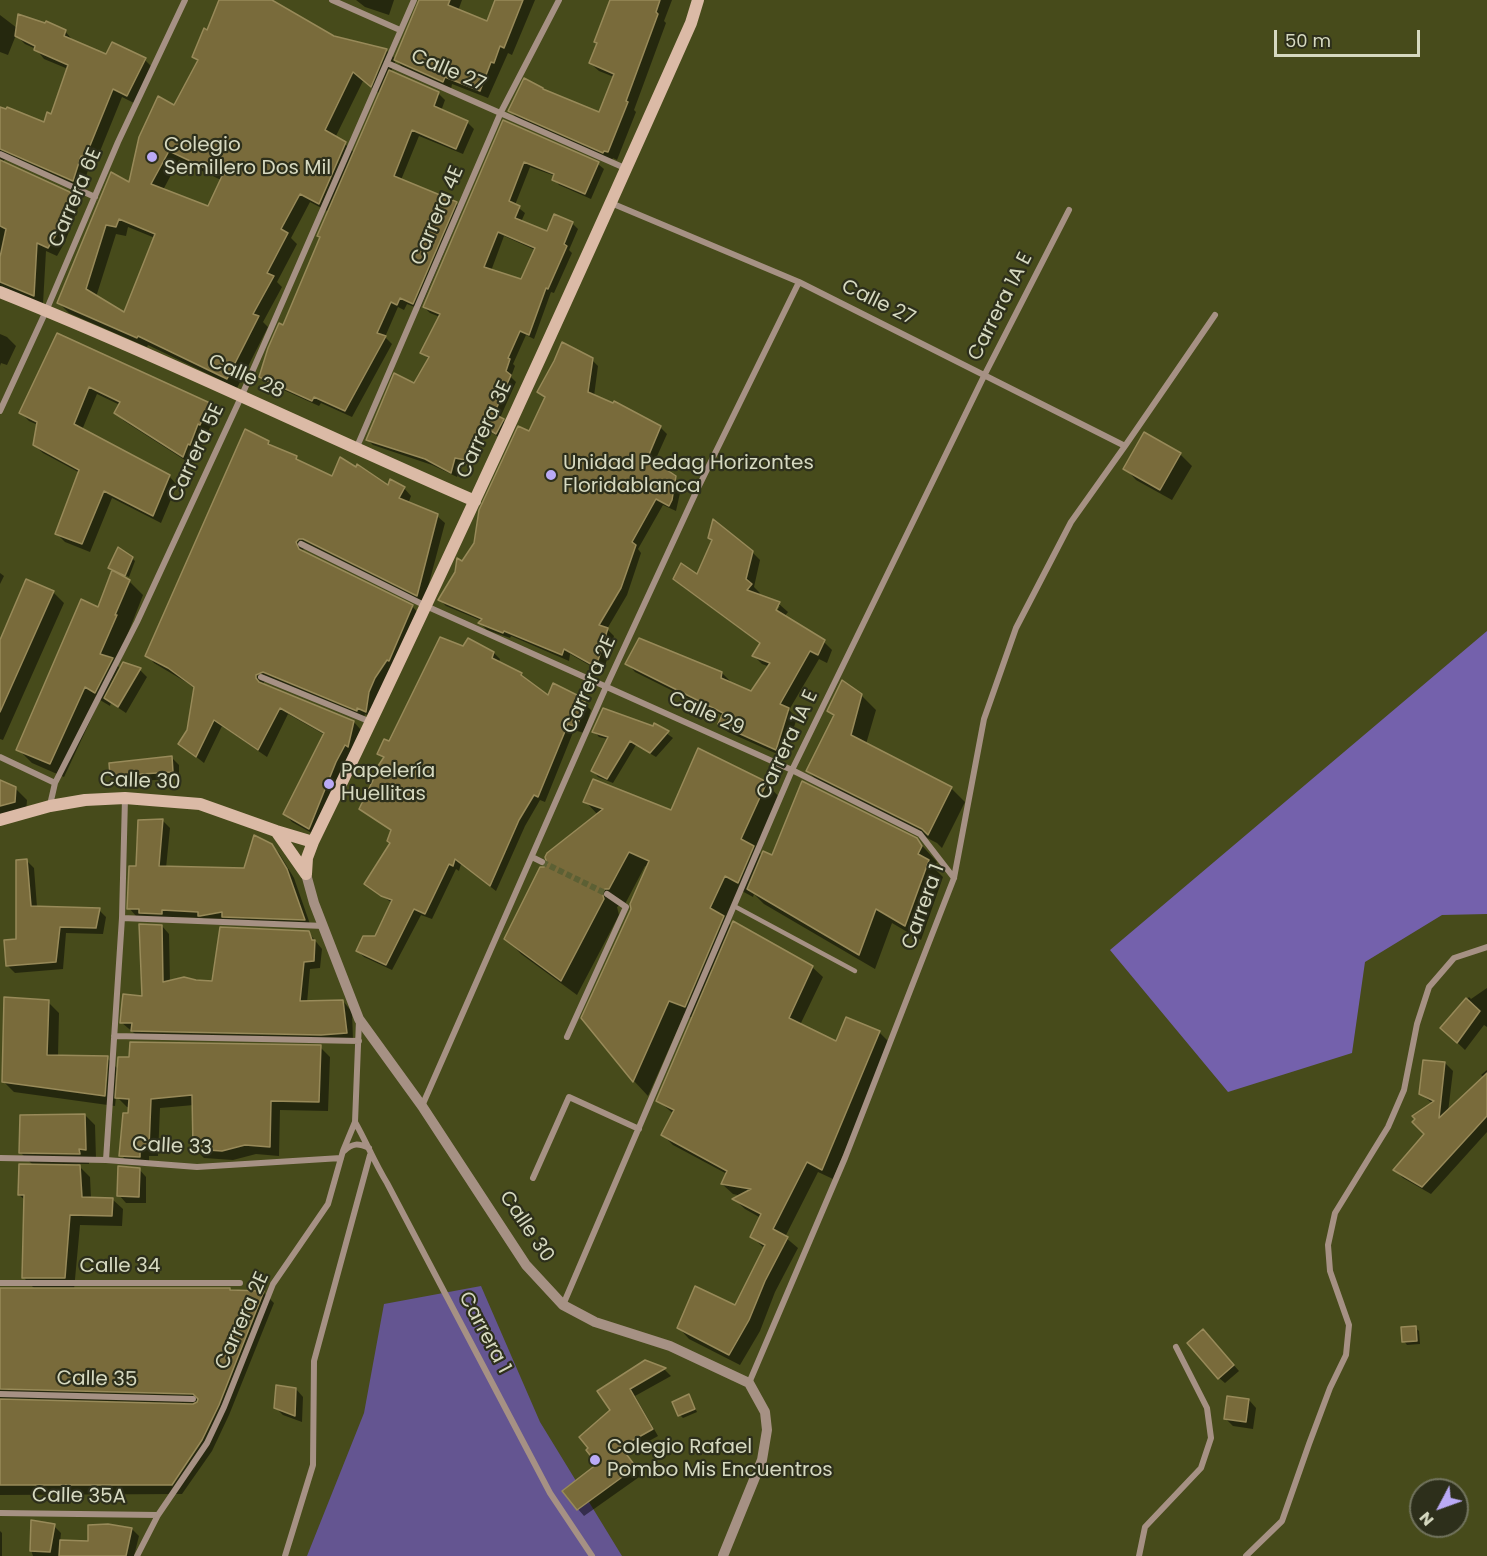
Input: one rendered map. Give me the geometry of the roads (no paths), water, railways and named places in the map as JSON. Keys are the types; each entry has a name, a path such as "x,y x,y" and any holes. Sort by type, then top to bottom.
{"main road":[{"name":"Carrera 3E","path":"306,874 307,858 313,842 475,501 627,168 691,23 698,0"},
{"name":"Calle 28","path":"0,292 242,396 475,501"},
{"name":"Calle 30","path":"0,820 50,806 85,800 125,798 200,804 313,842"},
{"name":"Calle 30","path":"276,831 306,874"}],"street":[{"name":"Carrera 6E","path":"0,411 123,132 185,0"},
{"name":"Calle 27","path":"332,0 400,30"},
{"name":"Carrera 5E","path":"50,806 55,783 137,622 242,396 414,0"},
{"name":"Carrera 4E","path":"356,449 501,112 559,0"},
{"name":"Calle 27","path":"387,63 627,168"},
{"path":"0,154 95,197"},
{"name":"Calle 27","path":"610,203 799,282 1125,446"},
{"name":"Carrera 1A E","path":"563,1305 792,770 985,374 1069,210"},
{"name":"Carrera 2E","path":"422,1106 606,687 697,490 799,282"},
{"name":"Carrera 1","path":"748,1383 845,1158 954,878 984,718 1016,628 1071,522 1215,315"},
{"name":"Calle 29","path":"301,544 426,606 792,770 920,834 954,878"},
{"path":"261,677 371,722"},
{"path":"0,757 55,783"},
{"path":"106,1160 122,918 125,798"},
{"path":"532,857 542,862"},
{"name":"Calle 30","path":"306,874 314,903 359,1019 422,1106 526,1265 563,1305 595,1322 670,1346 748,1383"},
{"path":"567,1036 626,907 607,894"},
{"path":"122,918 324,927"},
{"path":"1246,1556 1282,1521 1317,1421 1346,1355 1349,1325 1329,1271 1328,1245 1335,1213 1388,1127 1404,1090 1418,1024 1430,987 1454,958 1487,947"},
{"name":"Carrera 2E","path":"137,1556 158,1515 207,1443 224,1407 273,1284 328,1204 354,1122 359,1019"},
{"path":"114,1036 359,1041"},
{"path":"533,1178 569,1097 639,1129"},
{"name":"Carrera 1","path":"354,1122 550,1493 592,1556"},
{"name":"Calle 33","path":"0,1158 106,1160 197,1167 342,1154 352,1144 360,1144 370,1151"},
{"path":"285,1556 313,1465 314,1361 370,1151"},
{"name":"Calle 34","path":"0,1283 240,1283"},
{"path":"1139,1556 1145,1527 1201,1468 1211,1438 1207,1408 1176,1347"},
{"path":"723,1556 762,1460 767,1430 765,1412 748,1383"},
{"name":"Calle 35","path":"0,1394 193,1399"},
{"name":"Calle 35A","path":"0,1513 158,1515"}],"lane":[{"path":"734,906 855,971"}],"tunnel":[{"path":"542,862 607,894"}],"place":[{"name":"Colegio Semillero Dos Mil","path":"152,157"},
{"name":"Unidad Pedag Horizontes Floridablanca","path":"551,475"},
{"name":"Papelería Huellitas","path":"329,784"},
{"name":"Colegio Rafael Pombo Mis Encuentros","path":"595,1460"}]}
